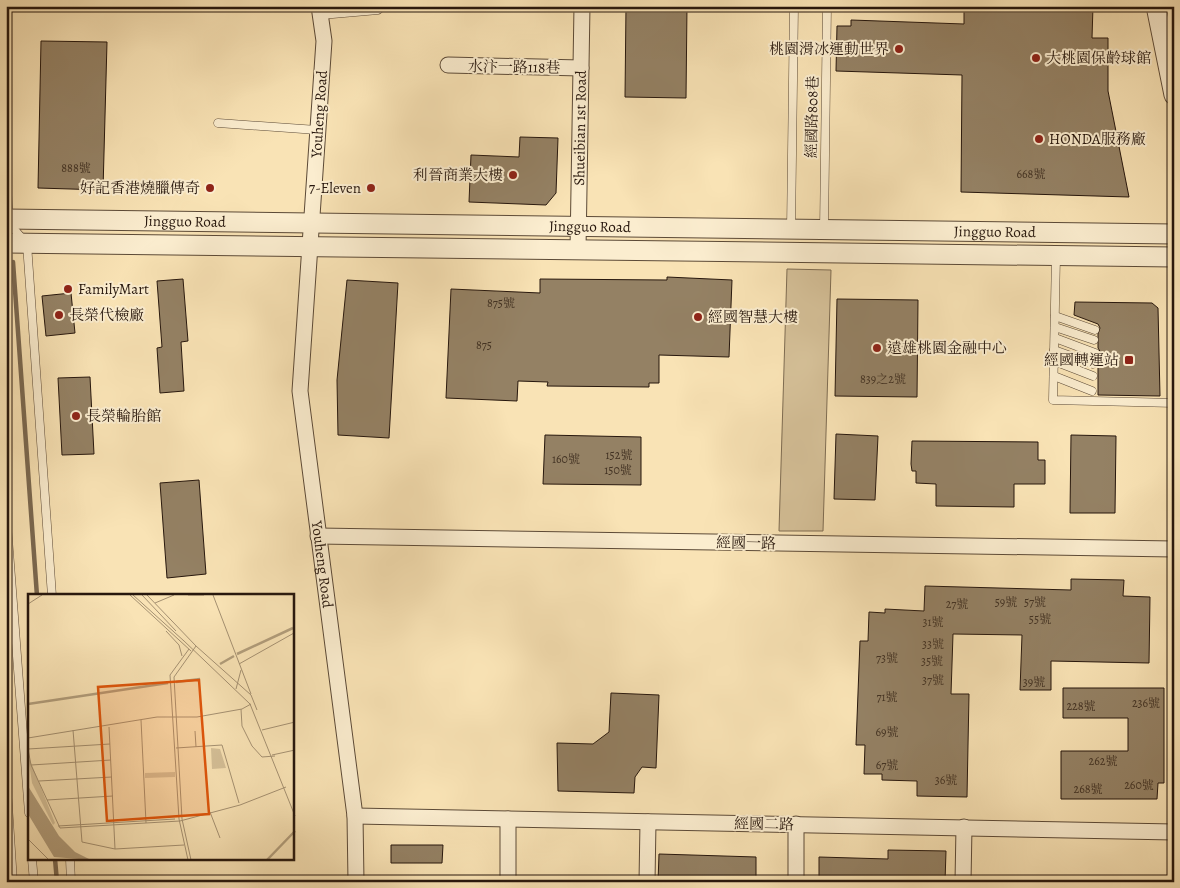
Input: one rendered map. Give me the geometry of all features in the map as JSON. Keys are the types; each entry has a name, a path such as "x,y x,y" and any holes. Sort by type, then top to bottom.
{"street":[{"name":"Shueibian 1st Road","path":"578,249 582,6"},
{"path":"1156,6 1174,95"},
{"name":"Youheng Road","path":"320,11 324,41 300,391 354,816 356,882"},
{"name":"水汴一路118巷","path":"448,66 581,68"},
{"name":"Jingguo Road","path":"6,220 578,225 1174,234"},
{"name":"Jingguo Road","path":"6,243 1174,257"},
{"name":"經國一路","path":"318,536 1174,549"},
{"name":"經國二路","path":"354,816 1174,832"},
{"path":"508,819 508,882"},
{"path":"647,882 648,822"},
{"path":"796,824 796,882"},
{"path":"963,882 964,827"}],"lane":[{"path":"320,11 378,10 383,6"},
{"name":"經國路808巷","path":"791,229 794,6"},
{"name":"經國路808巷","path":"824,229 827,6"},
{"path":"218,123 318,130"},
{"path":"6,220 27,244 52,594"},
{"path":"1056,256 1053,400 1174,403"},
{"path":"1055,316 1095,330"},
{"path":"1055,327 1094,340"},
{"path":"1054,338 1095,353"},
{"path":"1054,350 1093,364"},
{"path":"1054,361 1094,376"},
{"path":"1054,376 1092,391"},
{"path":"6,512 28,800"},
{"path":"6,774 13,882"},
{"path":"32,860 34,882"},
{"path":"70,860 72,882"}],"shaded area":[{"path":"787,269 831,270 823,531 779,531"}],"building":[{"path":"626,6 687,6 686,98 625,97"},
{"path":"964,6 1093,6 1092,38 1108,38 1108,91 1129,197 961,192 962,75 836,71 837,26 851,26 851,20 964,24"},
{"path":"41,41 107,42 103,190 38,188"},
{"name":"利晉商業大樓","path":"520,137 558,138 556,193 546,205 469,202 471,155 519,157"},
{"path":"667,277 732,280 729,357 659,355 659,383 649,383 649,387 547,386 548,382 518,381 517,401 446,398 451,289 540,293 540,279 667,280"},
{"path":"183,279 188,341 181,342 184,391 160,393 157,348 162,347 157,281"},
{"path":"347,280 398,283 389,438 338,435 337,380"},
{"name":"長榮代檢廠","path":"71,293 75,333 46,336 42,296"},
{"name":"遠雄桃園金融中心","path":"837,299 918,300 917,397 835,396"},
{"name":"經國轉運站","path":"1075,302 1152,303 1158,308 1160,396 1098,395 1098,358 1101,353 1098,348 1098,334 1100,328 1098,324 1074,315"},
{"name":"長榮輪胎館","path":"90,377 94,454 62,455 58,378"},
{"path":"836,434 878,436 875,500 834,499"},
{"path":"545,435 641,437 641,485 543,484"},
{"path":"1071,435 1116,436 1115,513 1070,513"},
{"path":"912,441 1038,442 1038,460 1045,460 1045,484 1014,484 1014,507 936,506 936,484 916,483 916,471 912,471 911,464"},
{"path":"199,480 206,574 167,578 160,483"},
{"path":"1071,579 1124,580 1123,596 1150,597 1149,663 1051,661 1051,690 1020,690 1022,635 953,634 951,694 969,694 967,797 917,796 917,781 882,780 882,774 864,774 865,745 856,745 860,641 868,641 869,612 885,613 885,609 924,611 925,586 1071,590"},
{"path":"1063,688 1164,688 1164,783 1158,783 1157,799 1061,799 1061,751 1128,751 1128,718 1063,718"},
{"path":"611,693 659,695 656,768 642,767 635,777 634,793 558,791 557,743 593,744 609,732"},
{"path":"391,845 443,845 442,863 391,863"},
{"path":"888,850 946,851 945,882 819,882 819,857 888,859"},
{"path":"659,854 756,857 756,882 658,882"}],"waterway":[{"path":"6,141 11,214"},
{"path":"13,262 37,594"},
{"path":"55,860 57,882"}],"place":[{"name":"桃園滑冰運動世界","path":"899,49"},
{"name":"大桃園保齡球館","path":"1036,58"},
{"name":"HONDA服務廠","path":"1039,139"},
{"name":"利晉商業大樓","path":"513,175"},
{"name":"好記香港燒臘傳奇","path":"210,188"},
{"name":"7-Eleven","path":"371,188"},
{"name":"FamilyMart","path":"68,289"},
{"name":"長榮代檢廠","path":"59,315"},
{"name":"經國智慧大樓","path":"698,317"},
{"name":"遠雄桃園金融中心","path":"877,348"},
{"name":"經國轉運站","path":"1129,360"},
{"name":"長榮輪胎館","path":"76,416"}]}
